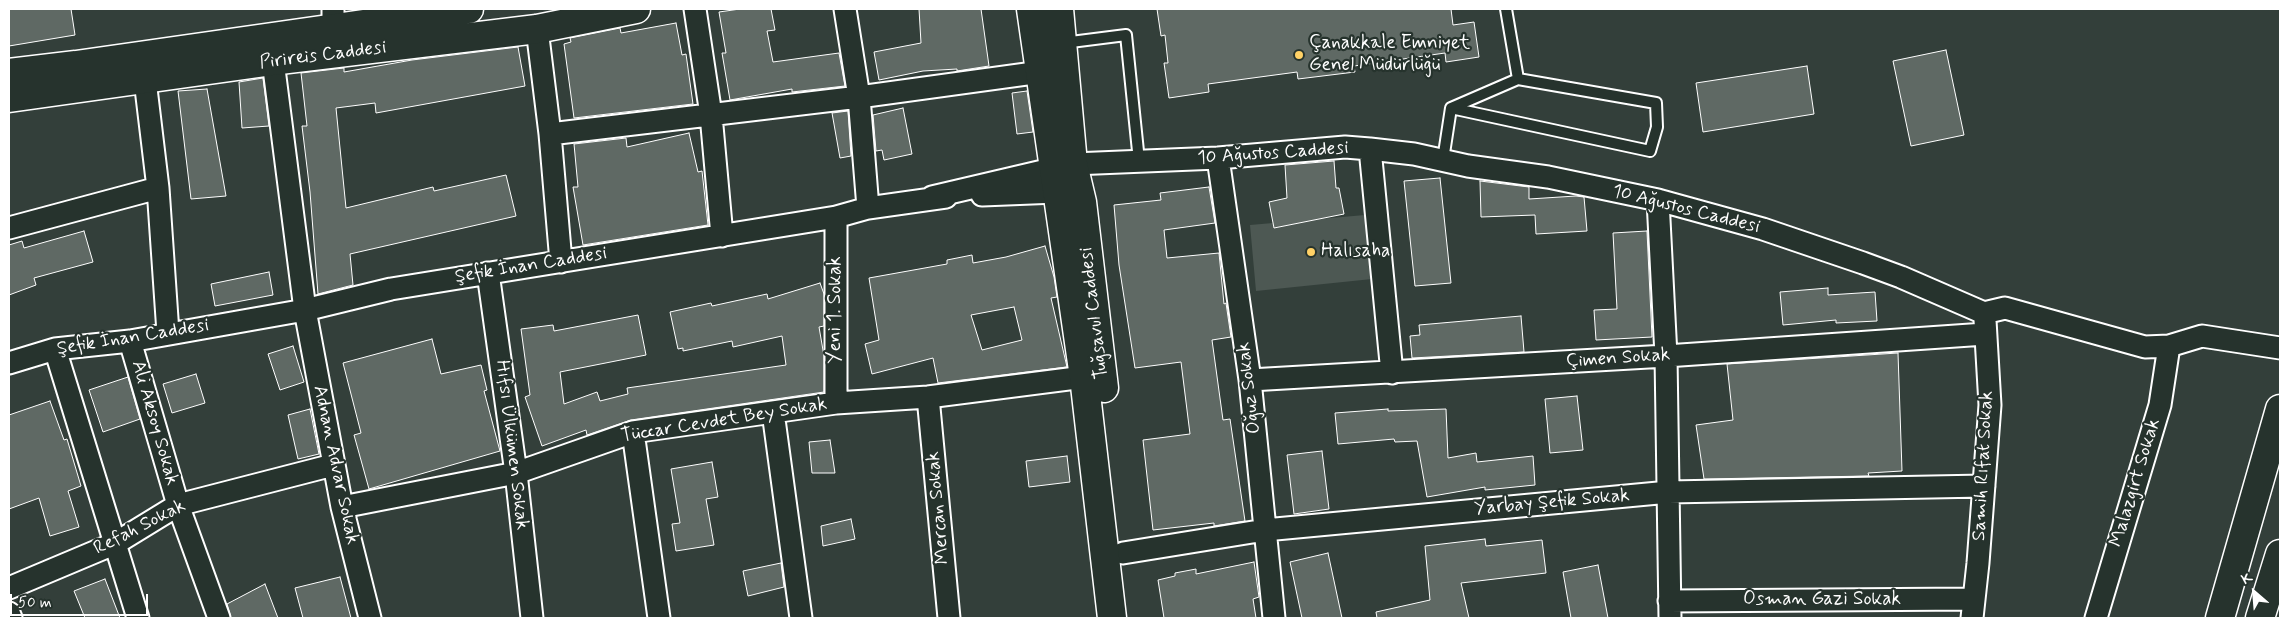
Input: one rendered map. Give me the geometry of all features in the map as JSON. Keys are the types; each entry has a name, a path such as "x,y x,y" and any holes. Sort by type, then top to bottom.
{"main road":[{"name":"Pirireis Caddesi","path":"9,73 76,65 333,18 469,9"},
{"name":"Pirireis Caddesi","path":"9,98 537,29 636,9"},
{"path":"1031,9 1061,175 1112,618"},
{"name":"Tuğsavul Caddesi","path":"1059,9 1062,43 1061,175 1082,202 1130,618"},
{"path":"2220,618 2280,409"},
{"path":"2260,618 2280,554"}],"street":[{"path":"695,9 712,115 722,236"},
{"path":"845,9 859,97 868,208"},
{"path":"537,29 550,134 561,262"},
{"name":"Adnan Advar Sokak","path":"273,62 305,310 342,507 370,618"},
{"path":"550,134 859,97 1041,72"},
{"path":"145,80 158,188 168,333"},
{"name":"10 Ağustos Caddesi","path":"932,197 1139,161 1218,158 1345,147 1370,149 1414,154 1548,177 1612,192 1658,200 1763,229 1845,257 1901,277 1984,313"},
{"path":"1370,149 1392,373"},
{"name":"Oğuz Sokak","path":"1218,158 1250,380 1274,618"},
{"path":"9,228 158,188"},
{"name":"Şefik İnan Caddesi","path":"9,363 55,349 130,341 305,310 391,289 836,217 868,208 932,197"},
{"path":"1658,200 1666,356 1670,610"},
{"name":"Yeni 1. Sokak","path":"836,217 836,403"},
{"name":"Hıfsı Ülkümen Sokak","path":"488,273 516,473 532,618"},
{"path":"1984,313 2005,308 2145,347 2169,346 2202,336 2280,348"},
{"name":"Samih Rıfat Sokak","path":"1973,609 1990,405 1984,313"},
{"name":"Çimen Sokak","path":"1250,380 1666,356 1986,334"},
{"name":"Ali Aksoy Sokak","path":"130,341 178,505 219,618"},
{"name":"Malazgirt Sokak","path":"2096,618 2160,405 2169,346"},
{"path":"55,349 138,618"},
{"name":"Tüccar Cevdet Bey Sokak","path":"342,507 516,473 633,432 836,403 928,397 1084,377"},
{"name":"Mercan Sokak","path":"928,397 949,618"},
{"path":"773,412 801,618"},
{"path":"633,432 659,618"},
{"name":"Refah Sokak","path":"9,588 116,543 178,505 334,465"},
{"name":"Yarbay Şefik Sokak","path":"1123,553 1265,530 1669,492 1984,486"},
{"name":"Osman Gazi Sokak","path":"1670,610 1973,609"},
{"path":"9,613 11,618"}],"lane":[{"path":"1506,9 1518,79"},
{"path":"1062,43 1126,35 1139,161"},
{"path":"1518,79 1656,103 1657,127 1650,151 1451,108 1518,79"},
{"path":"1442,160 1451,108"}],"shaded area":[{"name":"Halısaha","path":"1365,215 1372,279 1256,291 1250,225"}],"building":[{"path":"9,9 71,9 75,35 9,46"},
{"path":"740,9 771,9 775,30 767,31 773,62 839,53 845,86 792,92 792,89 730,100 722,53 726,53 719,12"},
{"path":"919,9 981,9 989,66 957,71 957,69 923,71 879,80 874,52 921,43"},
{"name":"Çanakkale Emniyet Genel Müdürlüğü","path":"1157,9 1451,9 1453,25 1474,22 1479,57 1446,62 1445,53 1354,66 1355,72 1298,79 1297,72 1208,84 1209,92 1169,98 1164,63 1168,63 1165,35 1161,36"},
{"path":"676,23 682,55 686,54 693,104 574,118 564,44 571,42 570,38 620,28 621,33"},
{"path":"518,47 525,86 376,113 375,103 336,108 346,208 433,187 434,191 506,175 516,216 350,254 353,285 318,294 310,192 302,126 307,126 301,73 344,68 344,72 412,60"},
{"path":"1946,50 1964,135 1911,146 1893,61"},
{"path":"1807,66 1814,114 1703,132 1696,83"},
{"path":"263,78 269,126 242,128 239,82"},
{"path":"207,89 226,196 191,199 178,91"},
{"path":"1027,91 1033,132 1017,134 1012,93"},
{"path":"903,108 912,154 884,160 882,150 876,151 873,115"},
{"path":"848,111 851,156 840,158 832,113"},
{"path":"689,133 698,172 702,171 708,225 583,245 573,187 578,187 574,144 626,138 627,147"},
{"path":"1334,161 1336,188 1339,188 1344,214 1274,228 1269,202 1287,198 1285,165"},
{"path":"1440,178 1451,283 1415,286 1404,181"},
{"path":"1480,181 1529,187 1529,199 1584,197 1587,231 1536,234 1535,215 1481,217"},
{"path":"1209,187 1215,223 1164,230 1167,258 1219,253 1224,304 1226,303 1231,337 1212,340 1223,420 1230,419 1245,521 1214,526 1214,523 1153,530 1143,440 1190,434 1181,362 1135,368 1119,265 1114,205 1161,200 1160,193"},
{"path":"84,231 93,262 34,278 36,285 9,295 9,245 22,241 24,248"},
{"path":"1647,231 1652,337 1596,340 1594,310 1617,309 1613,233"},
{"path":"1045,246 1054,277 1057,297 1051,298 1067,367 938,383 933,358 872,374 865,344 879,340 869,278 947,264 947,260 972,255 973,263 1006,257","holes":["1014,307 1022,340 982,350 971,315"]},
{"path":"269,272 273,295 215,306 211,284"},
{"path":"820,283 824,294 824,326 819,327 824,356 824,392 631,420 587,435 586,430 542,446 525,397 530,395 521,329 553,325 554,331 638,315 646,355 560,372 564,404 597,392 600,401 628,394 627,388 786,365 782,336 733,347 732,341 683,351 683,348 678,349 670,312 711,303 712,306 767,294 768,299"},
{"path":"1828,288 1828,295 1875,292 1877,321 1836,323 1836,320 1783,325 1780,292"},
{"path":"1521,316 1524,352 1412,358 1410,336 1420,335 1419,325"},
{"path":"432,339 441,374 481,365 487,390 484,391 500,451 369,489 354,435 361,433 343,363"},
{"path":"293,346 304,382 280,390 268,354"},
{"path":"1898,353 1902,471 1868,473 1869,476 1704,479 1696,425 1733,420 1727,364"},
{"path":"196,374 205,403 172,413 163,384"},
{"path":"128,377 140,419 103,432 89,390"},
{"path":"1577,396 1583,450 1550,453 1545,399"},
{"path":"50,401 64,440 67,439 81,486 68,491 79,527 50,536 39,498 9,509 9,415"},
{"path":"310,409 319,454 298,459 288,415"},
{"path":"1388,409 1388,411 1446,409 1448,458 1476,453 1477,462 1533,456 1535,485 1485,490 1485,487 1427,497 1417,441 1395,442 1394,439 1338,444 1335,413"},
{"path":"830,440 835,473 812,473 809,442"},
{"path":"1322,451 1329,509 1294,514 1287,455"},
{"path":"1067,456 1070,482 1029,487 1026,461"},
{"path":"712,462 718,497 706,499 714,545 676,551 672,524 680,523 671,469"},
{"path":"851,519 855,539 823,546 821,526"},
{"path":"1485,539 1486,546 1542,540 1546,573 1461,583 1469,618 1377,618 1376,612 1430,600 1425,546"},
{"path":"1328,553 1342,618 1302,618 1290,562"},
{"path":"1254,562 1259,597 1253,599 1256,618 1164,618 1158,580 1175,576 1175,573 1196,569 1196,574"},
{"path":"781,563 784,587 748,596 743,571"},
{"path":"1598,565 1608,618 1571,618 1563,572"},
{"path":"340,577 351,618 303,618 295,588"},
{"path":"105,579 120,618 85,618 74,591"},
{"path":"265,584 278,618 231,618 227,604"}],"place":[{"name":"Çanakkale Emniyet Genel Müdürlüğü","path":"1299,55"},
{"name":"Halısaha","path":"1311,252"}]}
